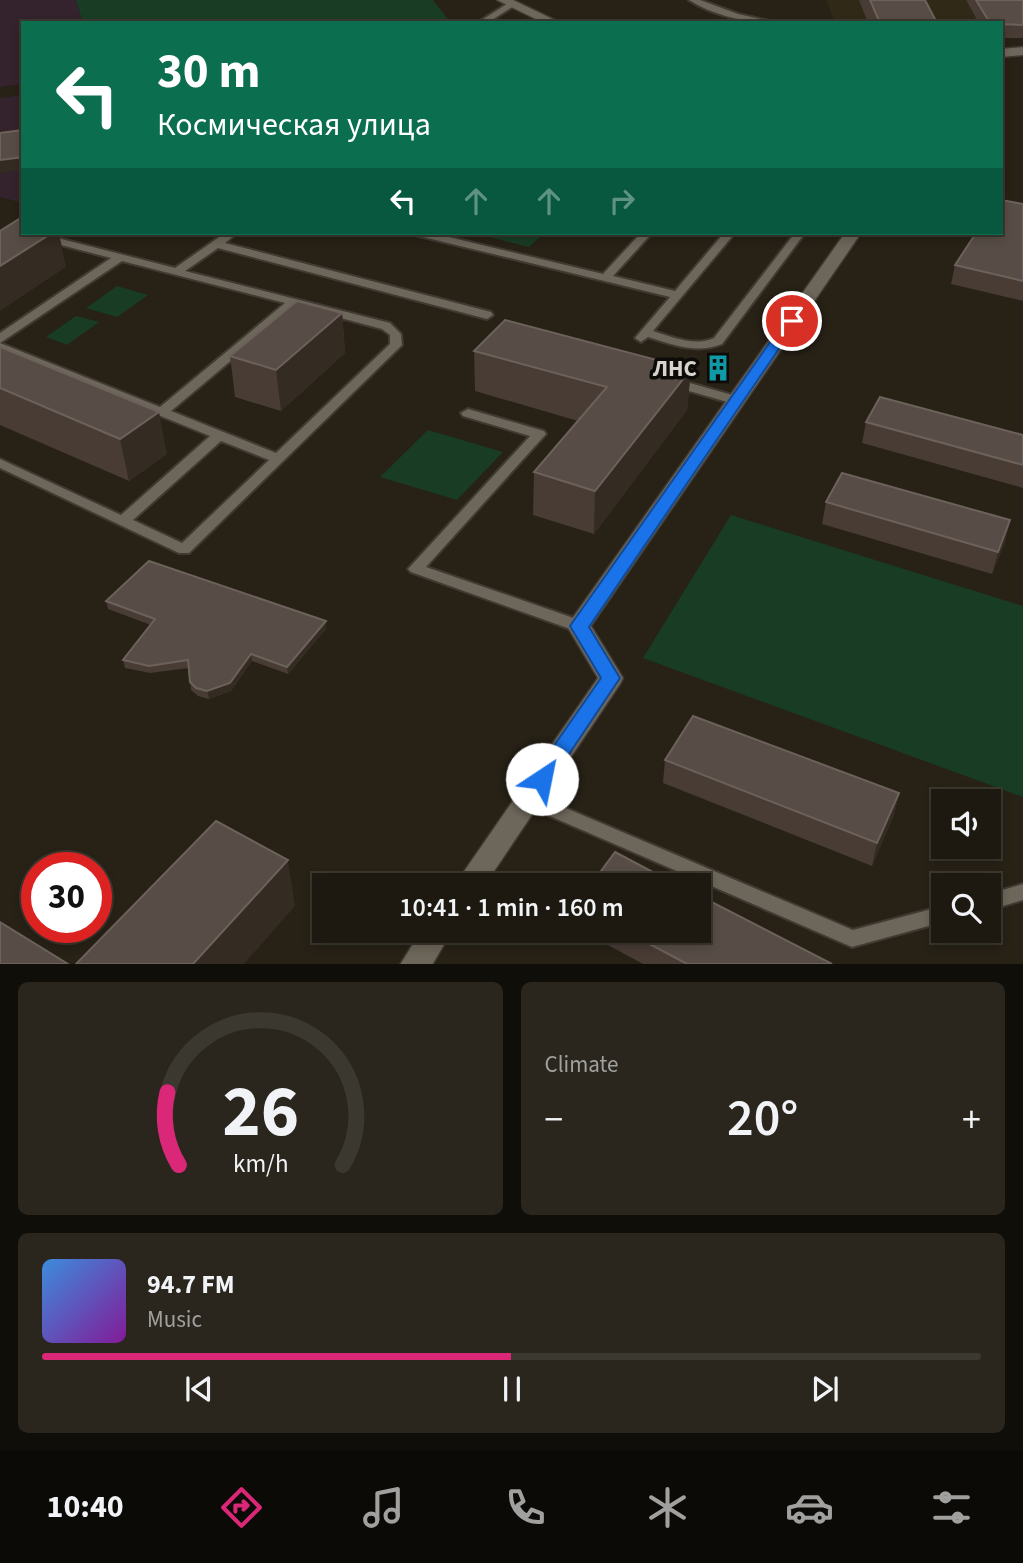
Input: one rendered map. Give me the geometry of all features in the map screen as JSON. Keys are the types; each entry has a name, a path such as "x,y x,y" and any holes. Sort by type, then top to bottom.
{"street":[{"path":"508,2 535,20"},
{"path":"1003,53 1023,51"},
{"path":"477,873 611,678 579,626 852,235"},
{"path":"415,964 429,943"}],"lane":[{"path":"693,0 736,16 763,21"},
{"path":"484,21 508,2"},
{"path":"0,463 184,550 396,345 398,340 395,332 386,326 34,235"},
{"path":"176,272 229,235"},
{"path":"427,235 677,295"},
{"path":"605,278 645,235"},
{"path":"728,235 643,336 696,346 711,345 718,341 798,235"},
{"path":"216,244 487,315"},
{"path":"0,339 120,257"},
{"path":"162,412 293,302"},
{"path":"0,347 278,459"},
{"path":"662,379 738,401"},
{"path":"468,413 539,434 416,569 579,626"},
{"path":"123,521 219,435"},
{"path":"528,799 852,939 931,917"},
{"path":"1001,898 1023,892"}],"shaded area":[{"path":"0,0 76,0 82,21 21,21 21,84 0,87"},
{"path":"826,0 1023,0 1023,38 1003,38 1003,21 834,21"},
{"path":"21,95 21,202 0,197 0,98"}],"green space":[{"path":"76,0 433,0 449,21 82,21"},
{"path":"482,235 542,235 529,247"},
{"path":"117,286 148,295 117,317 86,308"},
{"path":"76,316 99,322 67,345 46,337"},
{"path":"428,430 503,452 457,500 380,477"},
{"path":"731,515 1023,606 1023,797 643,658"}],"building":[{"path":"870,0 925,0 936,21 879,21"},
{"path":"976,0 1023,0 1023,25 989,21"},
{"path":"21,130 21,157 0,160 0,133"},
{"path":"1003,200 1023,204 1023,281 955,265 975,235 1003,235"},
{"path":"19,219 21,235 49,235 0,266 0,231"},
{"path":"297,301 342,313 276,370 230,356"},
{"path":"505,320 691,369 595,491 534,472 607,387 474,351"},
{"path":"0,347 159,412 120,439 0,388"},
{"path":"880,397 1023,435 1023,465 866,422"},
{"path":"842,473 1010,520 998,552 826,502"},
{"path":"149,561 326,621 287,667 251,654 230,683 207,691 196,688 190,682 188,660 149,666 123,660 155,619 106,601"},
{"path":"693,716 899,793 877,843 665,760"},
{"path":"216,821 288,860 193,964 76,964 97,943 112,943 112,927"},
{"path":"615,852 655,873 600,873"},
{"path":"711,902 832,964 687,964 648,943 711,943"},
{"path":"0,922 21,935 21,943 34,943 68,964 0,964"}],"place":[{"name":"ЛНС","path":"718,368"}],"route":[{"path":"542,779 611,678 579,626 792,321"}]}
